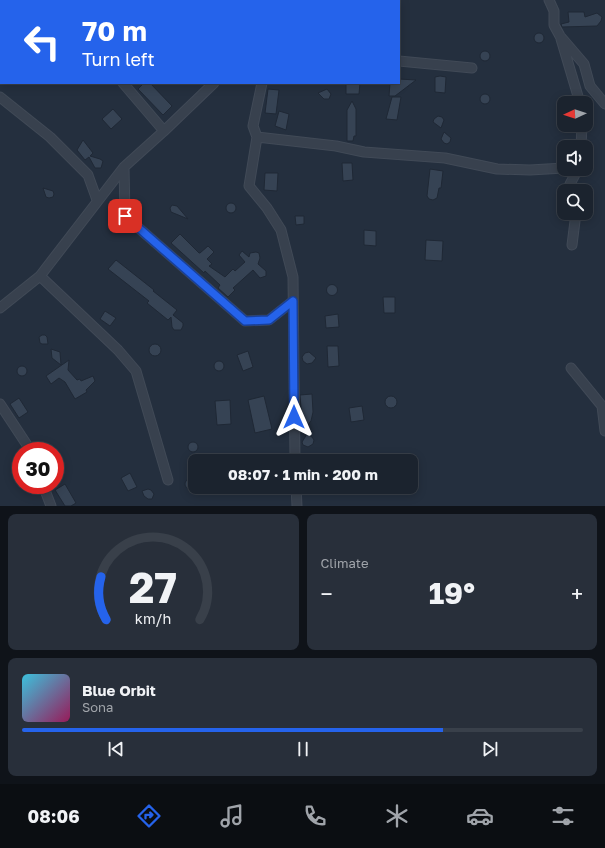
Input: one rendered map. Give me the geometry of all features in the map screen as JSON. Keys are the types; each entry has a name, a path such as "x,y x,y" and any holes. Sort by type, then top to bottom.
{"street":[{"path":"549,0 554,11 554,25 560,36 578,96"},
{"path":"560,36 584,64 590,86 605,104"},
{"path":"400,61 472,68"},
{"path":"124,84 164,131"},
{"path":"0,308 40,276 97,200 124,167 213,84"},
{"path":"262,84 253,126 257,137 249,186 267,208 281,230 293,277 295,454"},
{"path":"0,97 50,137 88,175 97,200"},
{"path":"257,137 336,146 364,152 445,158 497,169 530,170 557,168"},
{"path":"124,167 125,216 245,321 269,320 293,301"},
{"path":"572,245 574,220"},
{"path":"40,276 118,350 136,371 168,480"},
{"path":"571,368 602,406 605,431"},
{"path":"0,404 25,442"},
{"path":"46,494 51,506"},
{"path":"296,494 297,506"}],"building":[{"path":"568,12 584,12 585,17 597,13 602,17 597,26 562,27 561,24 569,22"},
{"path":"537,33 541,33 543,34 543,42 537,43 534,40 534,36"},
{"path":"483,51 487,51 489,52 489,60 483,61 480,58 480,54"},
{"path":"435,77 446,77 445,93 435,92"},
{"path":"400,79 416,80 395,96 389,96 390,84 400,84"},
{"path":"143,84 151,84 172,106 163,115 138,89"},
{"path":"346,84 360,84 359,94 346,94"},
{"path":"268,89 279,90 276,114 265,113"},
{"path":"327,89 331,94 329,99 324,99 318,93"},
{"path":"483,94 487,94 489,95 489,103 483,104 480,101 480,97"},
{"path":"392,97 401,97 397,120 386,119"},
{"path":"352,101 356,109 356,136 354,136 353,141 347,141 347,110"},
{"path":"113,109 122,119 111,129 102,119"},
{"path":"279,111 289,114 286,130 275,126"},
{"path":"438,116 442,117 444,120 441,128 433,122"},
{"path":"444,132 451,138 450,142 447,144 441,139"},
{"path":"83,140 93,153 90,156 103,161 101,168 95,168 89,157 85,160 77,150"},
{"path":"342,163 352,163 353,180 343,181"},
{"path":"430,169 443,171 441,188 439,188 437,198 433,200 429,199 427,196"},
{"path":"265,173 278,173 277,191 264,190"},
{"path":"43,188 53,191 53,197 46,197"},
{"path":"231,203 236,208 231,213 226,208"},
{"path":"172,205 177,206 188,219 171,212 170,208"},
{"path":"295,216 304,216 304,224 296,225"},
{"path":"364,230 376,231 376,246 364,245"},
{"path":"180,234 199,253 208,246 214,252 207,259 212,264 209,266 225,277 233,269 235,271 245,262 239,255 242,251 249,257 250,253 259,253 260,258 258,264 266,271 266,276 260,278 253,270 233,288 235,290 228,297 218,288 220,285 205,271 204,273 171,243"},
{"path":"426,240 443,241 442,261 425,260"},
{"path":"116,260 177,310 173,315 183,323 181,330 174,330 172,327 171,317 168,320 147,303 149,301 108,269"},
{"path":"332,284 336,286 338,290 336,294 332,296 328,294 326,290 328,286"},
{"path":"383,297 395,297 395,313 384,313"},
{"path":"105,311 116,318 110,326 100,319"},
{"path":"338,314 339,327 326,328 325,316"},
{"path":"42,335 47,337 48,344 40,343 39,337"},
{"path":"155,344 159,346 161,350 159,354 155,356 151,354 149,350 151,346"},
{"path":"327,346 338,346 339,366 328,367"},
{"path":"51,349 60,352 61,365 52,358"},
{"path":"248,351 253,367 243,371 237,355"},
{"path":"309,352 316,358 312,363 307,364 303,361 302,357 305,353"},
{"path":"69,360 68,370 77,380 80,379 81,381 93,376 95,381 86,390 87,392 75,399 65,382 59,378 51,384 46,376"},
{"path":"219,361 224,366 219,371 214,366"},
{"path":"20,366 24,366 26,367 26,375 20,376 17,373 17,369"},
{"path":"312,394 313,412 311,421 306,427 302,421 300,395"},
{"path":"264,396 272,429 255,433 248,400"},
{"path":"391,396 395,398 397,402 395,406 391,408 387,406 385,402 387,398"},
{"path":"19,398 28,412 19,418 10,404"},
{"path":"230,400 231,424 217,425 215,401"},
{"path":"362,406 364,420 351,422 349,408"},
{"path":"307,434 314,440 313,444 308,447 303,445 302,442"},
{"path":"191,442 195,442 197,443 197,451 191,452 188,449 188,445"},
{"path":"130,473 137,487 128,491 121,478"},
{"path":"188,479 188,489 185,486 185,482"},
{"path":"64,485 76,503 71,506 65,506 58,494 64,494"},
{"path":"148,489 154,494 152,499 148,499 144,496 142,491"}],"route":[{"path":"125,216 167,255 245,321 269,320 293,301 294,417"}]}
